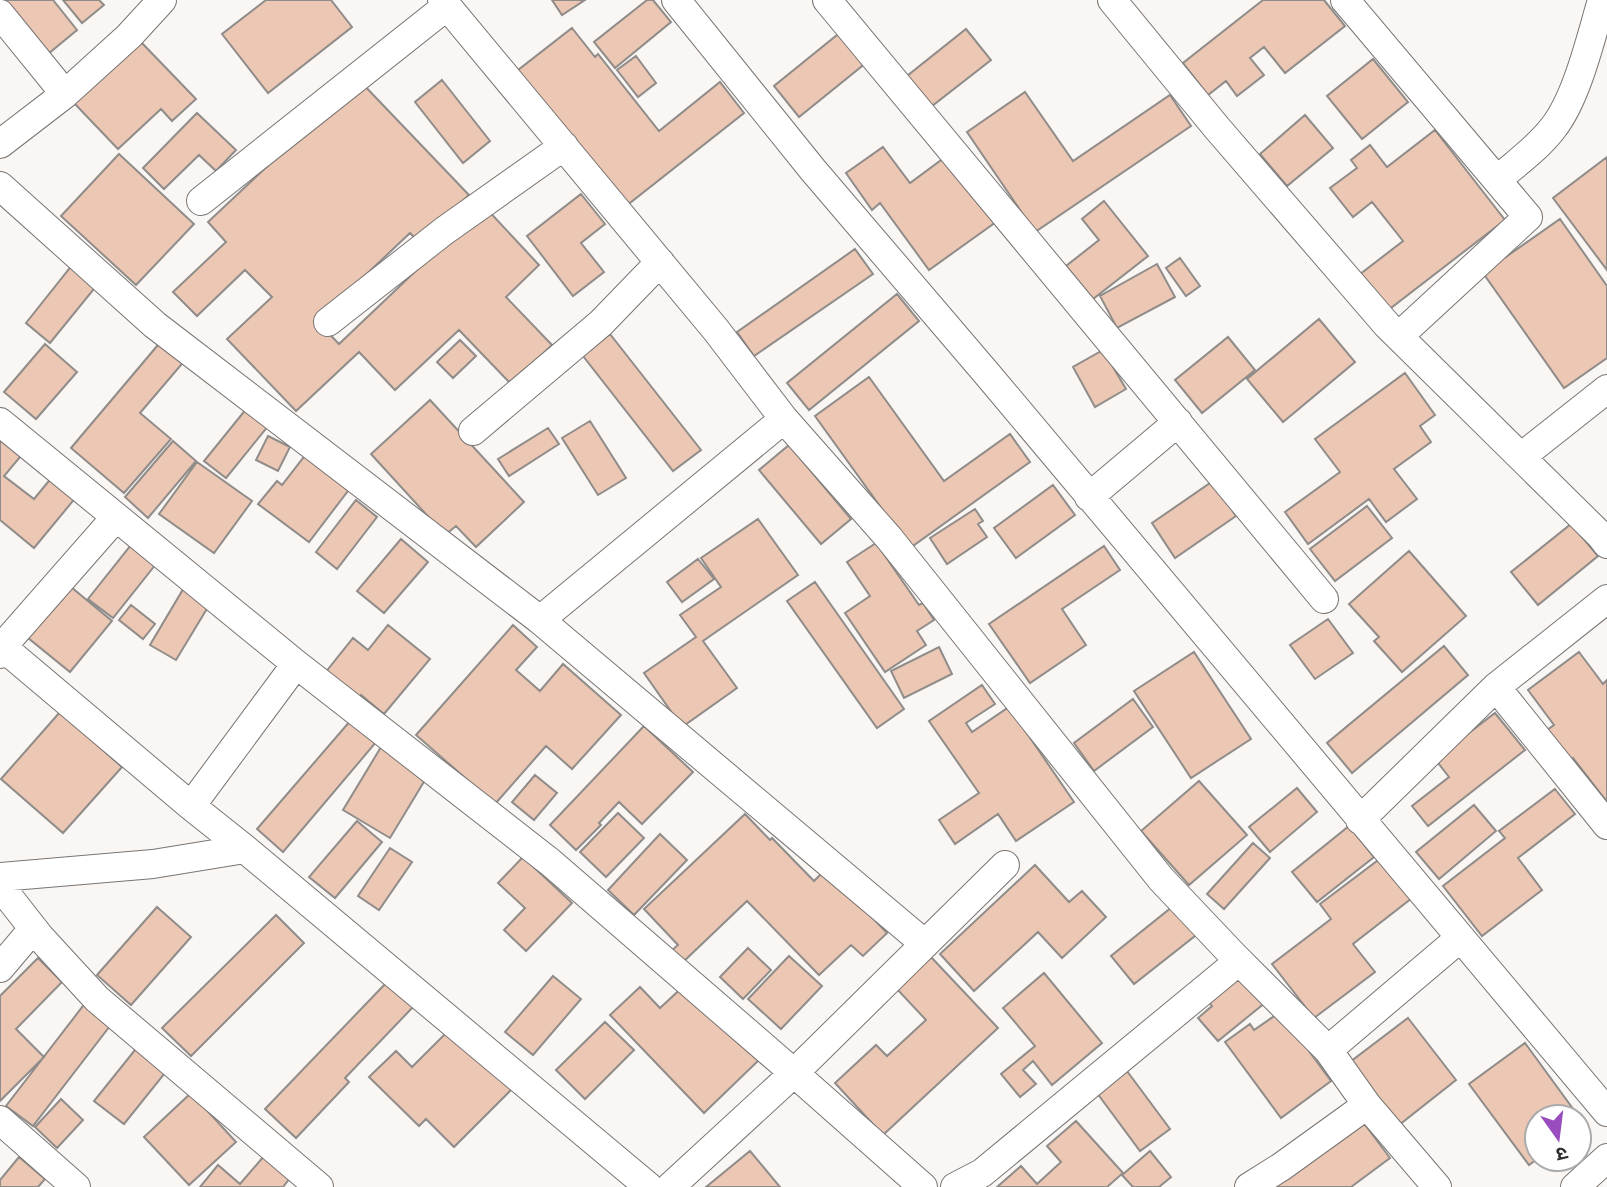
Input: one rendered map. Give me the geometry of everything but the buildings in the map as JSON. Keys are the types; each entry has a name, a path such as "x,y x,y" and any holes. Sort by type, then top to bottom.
{"street":[{"path":"0,144 65,94 129,36 162,0"},
{"path":"676,0 813,170 1607,1112"},
{"path":"827,0 1324,599"},
{"path":"1112,0 1217,128 1399,336 1607,544"},
{"path":"1345,0 1528,217 1399,336"},
{"path":"1497,180 1553,128 1566,106 1602,0"},
{"path":"201,201 445,3 716,330 785,419 889,538 1161,879 1328,1050 1367,1105 1437,1187"},
{"path":"0,14 65,94"},
{"path":"328,322 444,231 564,146"},
{"path":"0,186 155,325 540,620 925,944"},
{"path":"473,431 601,323 660,262"},
{"path":"1521,457 1607,388"},
{"path":"540,620 785,419"},
{"path":"0,422 296,664 550,862 922,1187"},
{"path":"1089,497 1178,422"},
{"path":"116,517 1,649 246,849 649,1187"},
{"path":"1360,820 1496,687 1607,599"},
{"path":"191,806 296,664"},
{"path":"1496,687 1607,825"},
{"path":"0,877 153,864 246,849"},
{"path":"670,1187 794,1073 1005,864"},
{"path":"0,887 33,929 97,999 319,1187"},
{"path":"0,968 33,929"},
{"path":"1328,1050 1460,938"},
{"path":"955,1187 982,1173 1239,961"},
{"path":"1249,1187 1367,1105"},
{"path":"0,1120 76,1187"},
{"path":"1575,1187 1607,1158"}]}
